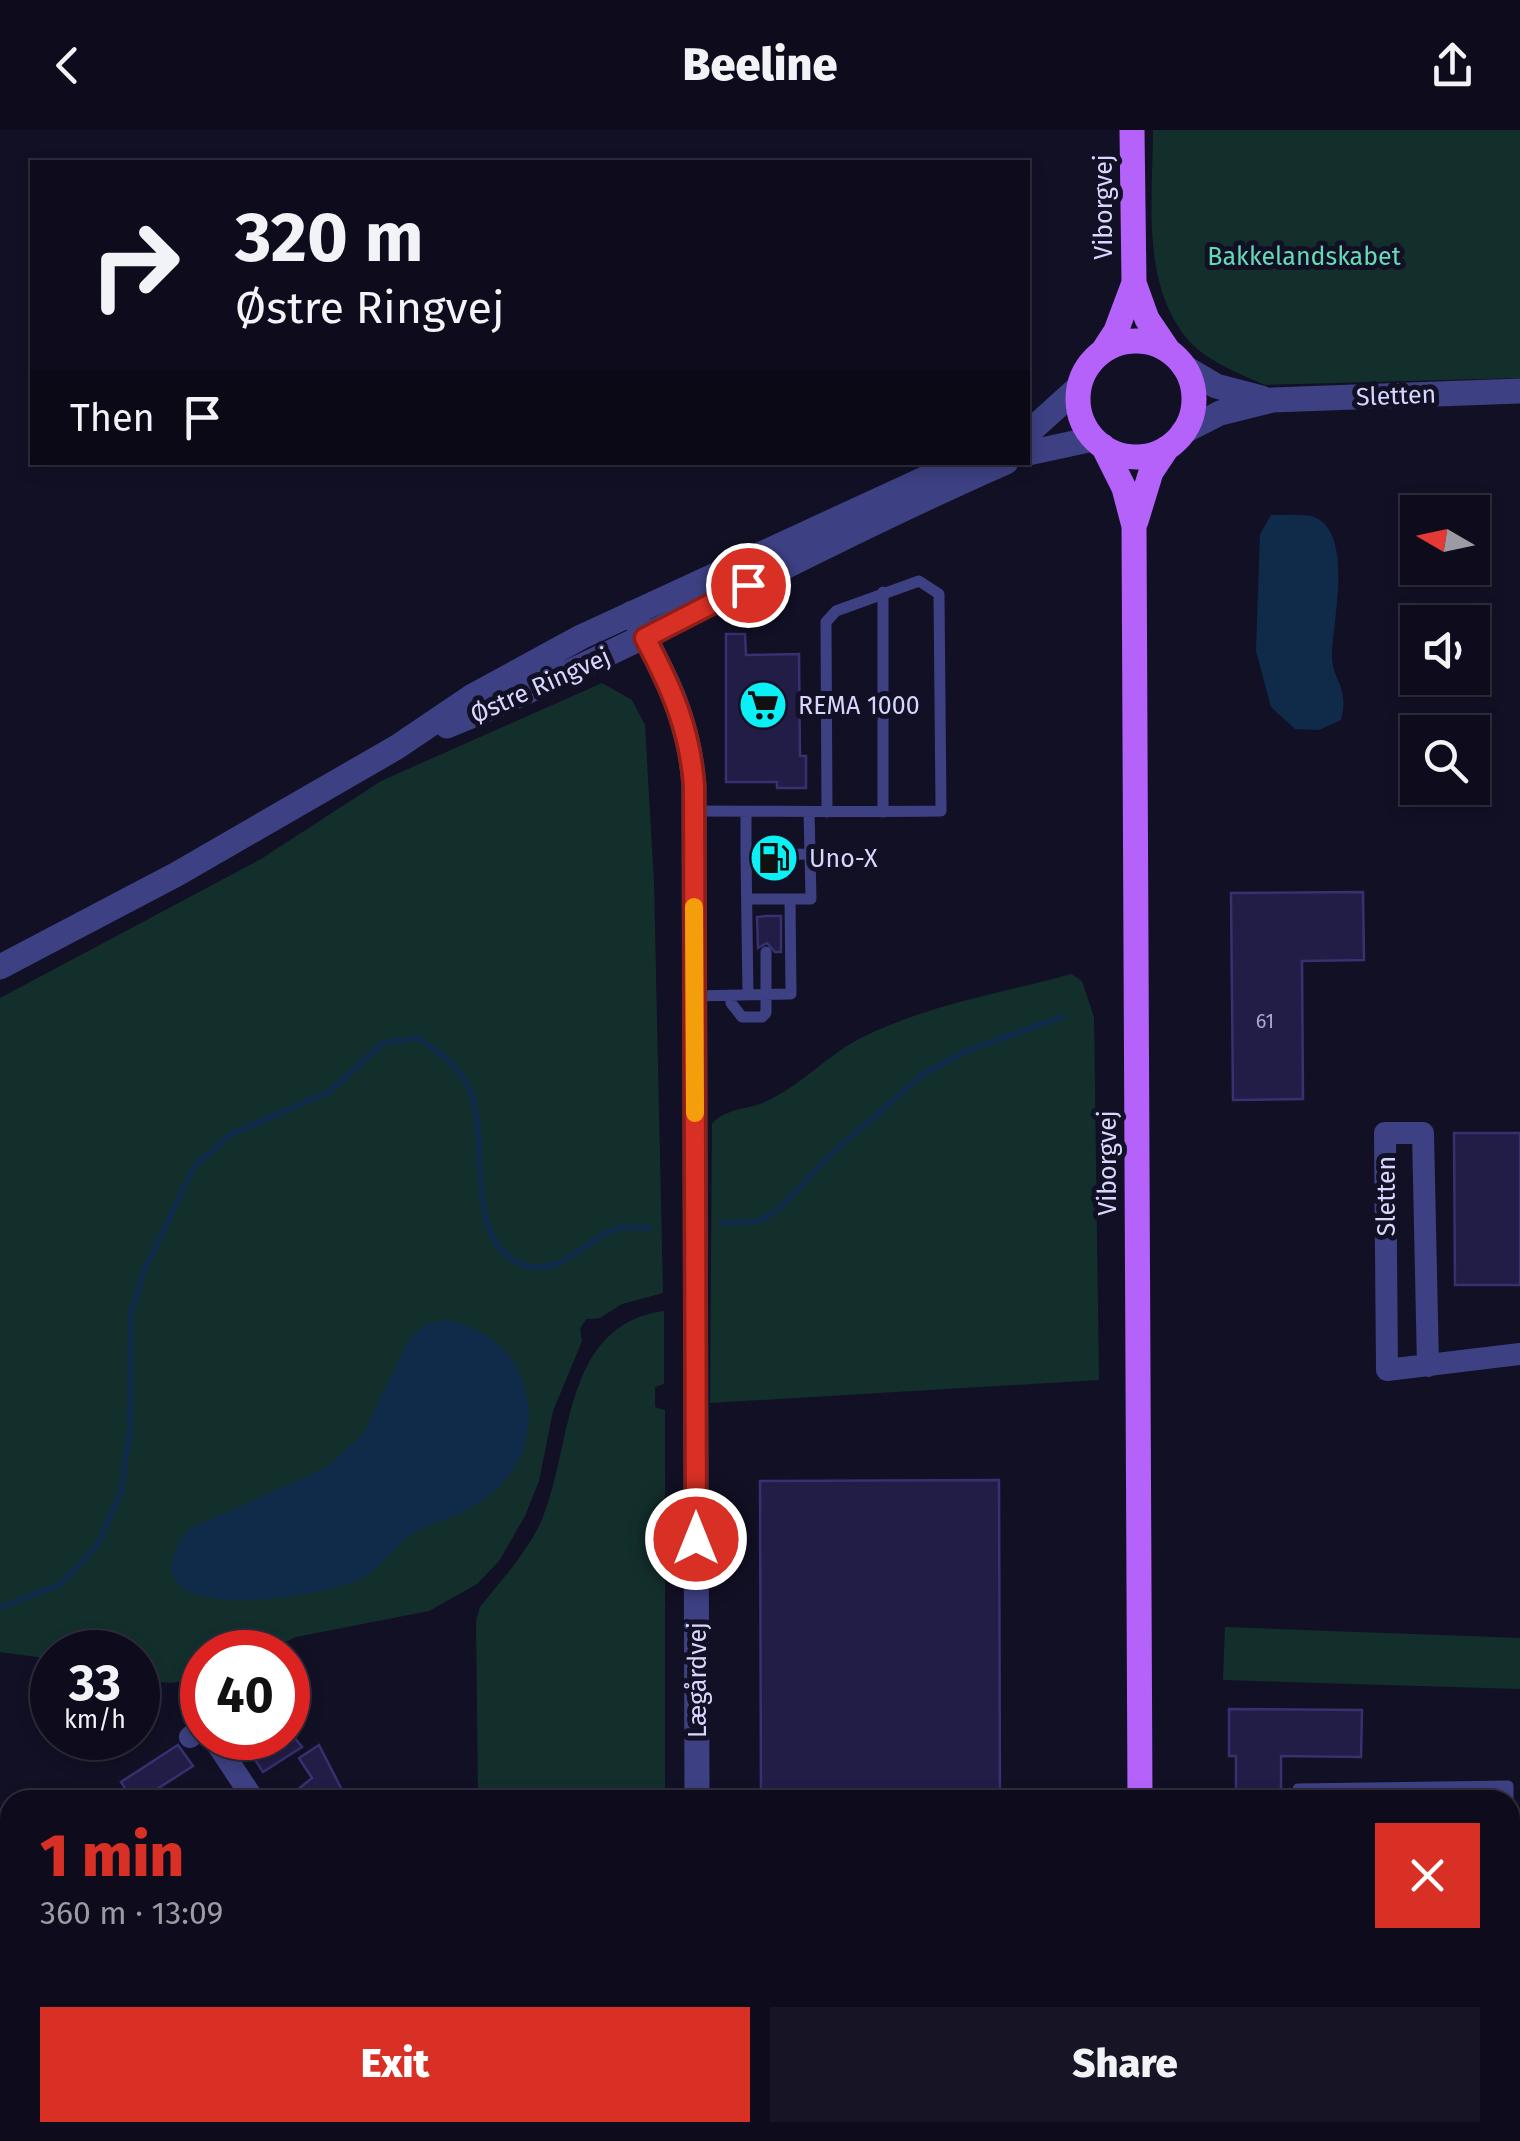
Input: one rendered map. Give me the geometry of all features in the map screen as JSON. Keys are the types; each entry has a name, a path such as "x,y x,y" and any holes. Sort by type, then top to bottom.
{"main road":[{"name":"Viborgvej","path":"1132,130 1134,282 1141,307 1176,359"},
{"name":"Viborgvej","path":"1104,351 1116,331 1134,282"},
{"path":"1134,341 1176,359 1194,400 1175,440 1134,456 1098,443 1079,409 1079,387 1088,367 1104,351 1134,341"},
{"name":"Viborgvej","path":"1134,526 1144,488 1175,440"},
{"name":"Viborgvej","path":"1098,443 1124,488 1134,526 1140,1790"}],"street":[{"name":"Sletten","path":"1176,359 1216,386 1272,400"},
{"path":"1030,431 1079,387"},
{"name":"Sletten","path":"1175,440 1235,408 1272,400 1520,391"},
{"path":"1030,453 1098,443"},
{"name":"Østre Ringvej","path":"0,966 177,874 396,747 471,697 632,613 954,465"},
{"name":"Østre Ringvej","path":"396,747 645,638 782,567 1000,465"},
{"name":"Lægårdvej","path":"632,613 678,701 691,744 697,1790"},
{"name":"Sletten","path":"1428,1366 1423,1133 1385,1133 1387,1370 1428,1366 1520,1354"},
{"path":"222,1760 246,1790"}],"lane":[{"path":"694,811 810,812 827,812 883,812 941,811 939,594 919,580 836,611 826,622 827,812"},
{"path":"883,592 883,812"},
{"path":"746,811 748,995"},
{"path":"747,900 811,899 810,812"},
{"path":"746,855 810,854"},
{"path":"766,899 766,916"},
{"path":"694,996 791,994 790,899"},
{"path":"731,995 731,1004 742,1017 762,1018 766,952"},
{"path":"1298,1790 1508,1786 1508,1790"}],"green space":[{"name":"Bakkelandskabet","path":"1153,130 1520,130 1520,378 1265,385 1206,356 1174,319 1156,268"},
{"path":"602,683 632,700 645,725 654,884 663,1293 622,1304 600,1318 586,1319 580,1329 582,1341 553,1411 539,1481 525,1516 499,1561 477,1584 429,1611 310,1634 310,1630 180,1630 180,1682 171,1683 160,1682 160,1630 30,1630 30,1656 0,1652 0,998 261,859 381,781"},
{"path":"1071,974 1082,981 1094,1017 1099,1380 710,1403 712,1124 730,1112 780,1094 850,1044 888,1026 939,1008"},
{"path":"664,1311 664,1384 655,1387 655,1407 665,1410 665,1790 478,1790 476,1621 480,1607 523,1553 543,1517 576,1392 589,1363 606,1339 631,1321"},
{"path":"1225,1627 1520,1638 1520,1689 1223,1680"}],"water":[{"path":"1271,515 1311,516 1325,524 1333,538 1338,576 1332,662 1343,708 1341,720 1319,730 1295,729 1271,707 1256,651 1260,534"},
{"path":"447,1320 477,1331 500,1346 523,1383 529,1420 527,1438 521,1456 501,1485 471,1508 410,1535 368,1575 338,1587 267,1599 230,1600 198,1595 177,1583 172,1561 189,1529 326,1468 363,1434 409,1339 426,1324"}],"building":[{"name":"REMA 1000","path":"726,634 745,634 746,655 799,654 800,756 806,756 806,788 777,788 777,782 726,782"},
{"path":"1363,892 1364,960 1302,961 1303,1099 1233,1100 1231,893"},
{"path":"781,916 781,952 775,952 767,943 758,948 757,917"},
{"path":"1454,1133 1520,1133 1520,1285 1455,1285"},
{"path":"999,1480 1000,1790 761,1790 760,1481"},
{"path":"1229,1709 1362,1710 1361,1757 1281,1756 1281,1790 1236,1790 1236,1756 1229,1756"},
{"path":"178,1745 180,1760 189,1760 193,1766 156,1790 126,1790 121,1782"},
{"path":"319,1745 342,1790 297,1790 312,1778 300,1760 310,1760 310,1751"},
{"path":"255,1760 282,1760 263,1772"}],"waterway":[{"path":"722,1223 759,1221 780,1208 830,1155 923,1074 971,1049 1062,1017"},
{"path":"2,1607 61,1584 98,1544 121,1492 130,1429 131,1313 143,1273 194,1167 231,1134 329,1092 383,1043 418,1038 449,1061 464,1079 478,1126 484,1211 492,1236 506,1255 528,1266 553,1265 608,1232 650,1228"}],"slow traffic":[{"path":"694,907 695,1113"}],"place":[{"name":"REMA 1000","path":"763,705"},
{"name":"Uno-X","path":"774,858"}],"route":[{"path":"696,1539 694,786 691,744 678,701 645,638 748,585"}]}
